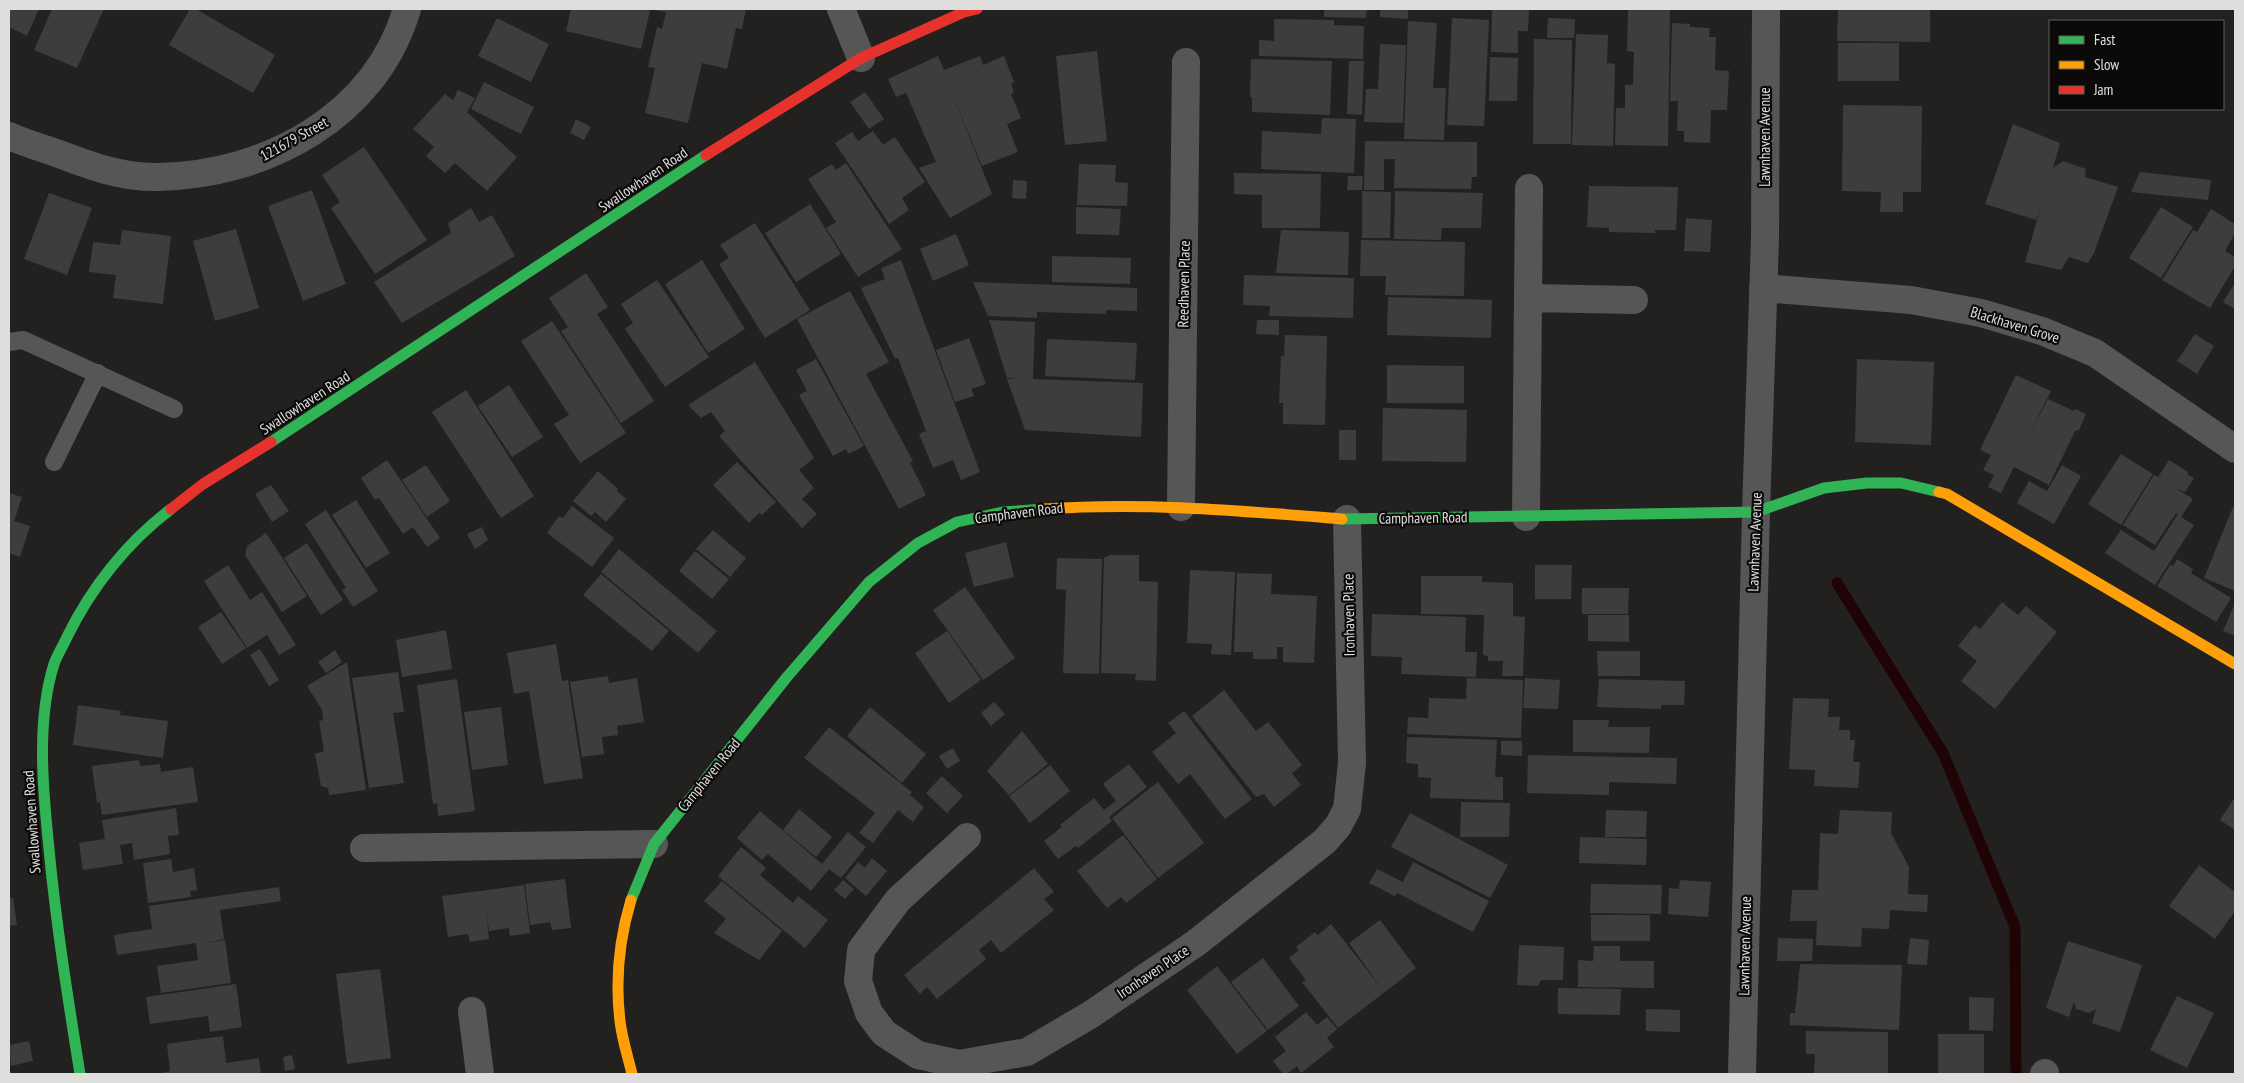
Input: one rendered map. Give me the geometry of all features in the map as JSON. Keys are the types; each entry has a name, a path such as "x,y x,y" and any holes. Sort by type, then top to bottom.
{"street":[{"name":"121679 Street","path":"9,136 109,172 157,177 214,172 267,157 329,121 359,95 382,66 402,29 408,9"},
{"path":"841,9 861,58"},
{"name":"Swallowhaven Road","path":"80,1074 57,932 43,793 45,712 54,664 80,611 116,561 153,522 203,484 313,416 732,138 861,58 964,12 976,9"},
{"name":"Lawnhaven Avenue","path":"1742,1074 1763,288 1766,9"},
{"name":"Reedhaven Place","path":"1181,507 1186,62"},
{"path":"1526,517 1529,188"},
{"name":"Blackhaven Grove","path":"1763,288 1911,300 1981,313 2042,331 2095,353 2235,449"},
{"path":"1529,298 1634,300"},
{"name":"Camphaven Road","path":"632,1074 620,1022 617,969 624,924 635,886 654,844 787,677 863,589 918,543 957,522 1003,512 1087,506 1181,507 1346,519 1756,512 1824,488 1866,482 1901,483 1947,494 2235,664"},
{"name":"Ironhaven Place","path":"967,837 898,900 862,950 858,981 869,1013 884,1033 918,1055 959,1064 1027,1052 1090,1015 1196,943 1325,841 1338,826 1347,809 1352,763 1346,519"},
{"path":"364,848 654,844"},
{"path":"472,1011 480,1074"}],"lane":[{"path":"9,342 23,340 174,409"},
{"path":"54,462 98,373"}],"building":[{"path":"9,9 39,9 27,36 9,27"},
{"path":"52,9 104,9 77,68 34,50"},
{"path":"190,9 196,9 275,55 253,93 169,45"},
{"path":"571,9 642,9 650,11 641,49 566,31"},
{"path":"657,9 746,9 742,29 736,28 727,69 702,63 688,123 645,113 655,68 648,67 657,27 662,29 666,12 657,11"},
{"path":"1324,9 1367,9 1366,18 1324,17"},
{"path":"1380,9 1408,9 1408,19 1380,17"},
{"path":"1492,9 1529,9 1528,31 1518,31 1518,53 1491,52"},
{"path":"1628,9 1670,9 1668,146 1615,145 1616,108 1625,108 1625,85 1633,85 1634,52 1627,51"},
{"path":"1838,9 1930,9 1930,42 1837,41"},
{"path":"497,18 549,44 531,82 478,56"},
{"path":"1452,18 1489,20 1484,126 1447,125"},
{"path":"1548,18 1575,19 1574,38 1547,38"},
{"path":"1274,19 1334,20 1334,25 1364,26 1363,59 1259,56 1259,40 1274,41"},
{"path":"1408,21 1437,23 1433,88 1446,88 1444,140 1404,139"},
{"path":"1672,23 1690,24 1690,27 1710,28 1709,37 1716,37 1715,70 1729,71 1727,110 1711,110 1710,143 1684,142 1684,131 1677,131 1678,101 1670,101"},
{"path":"1576,34 1608,35 1607,63 1615,64 1613,146 1572,145"},
{"path":"1534,39 1572,40 1571,144 1533,144"},
{"path":"1838,43 1899,43 1899,81 1838,81"},
{"path":"1380,44 1406,45 1403,123 1364,122 1366,89 1378,89"},
{"path":"1097,51 1107,141 1065,145 1056,56"},
{"path":"938,56 944,70 980,56 983,65 1004,56 1014,82 1011,84 1014,92 1011,94 1021,118 1007,124 1018,152 982,166 950,88 992,194 950,218 919,168 936,162 906,93 896,97 888,79"},
{"path":"1490,57 1518,58 1517,101 1489,101"},
{"path":"1251,59 1332,61 1330,115 1252,112 1252,97 1250,97"},
{"path":"1349,61 1364,61 1362,115 1347,114"},
{"path":"484,82 534,107 521,134 471,109"},
{"path":"458,90 475,98 467,112 517,157 487,191 455,163 445,173 426,156 434,147 413,129 445,94 453,100"},
{"path":"865,92 884,119 869,129 850,102"},
{"path":"1843,105 1922,106 1921,192 1903,192 1903,212 1880,212 1881,192 1842,191"},
{"path":"1322,118 1356,119 1354,173 1261,169 1262,131 1321,134"},
{"path":"576,119 591,127 584,140 570,133"},
{"path":"2013,124 2060,143 2053,168 2063,161 2086,169 2085,177 2118,187 2094,253 2088,263 2069,257 2061,270 2025,262 2041,206 2036,220 1985,204"},
{"path":"873,131 883,145 895,137 925,182 902,198 909,210 889,224 835,143 852,132 858,141"},
{"path":"1365,141 1477,142 1477,177 1472,177 1471,189 1394,188 1395,159 1384,159 1384,190 1364,190"},
{"path":"364,147 427,240 375,274 331,208 340,202 322,175"},
{"path":"846,163 902,249 858,277 826,228 836,222 808,179 832,164 836,170"},
{"path":"1079,164 1116,165 1115,182 1128,183 1127,206 1077,205"},
{"path":"2140,172 2211,180 2208,200 2131,192"},
{"path":"1234,173 1321,174 1320,228 1262,228 1262,195 1234,194"},
{"path":"1348,176 1363,176 1362,190 1347,190"},
{"path":"1013,180 1027,181 1026,199 1012,198"},
{"path":"1589,186 1678,187 1676,230 1655,230 1655,233 1609,232 1609,228 1587,227"},
{"path":"312,190 346,284 303,301 268,206"},
{"path":"1362,191 1391,192 1390,238 1362,238"},
{"path":"1395,191 1483,193 1481,228 1442,228 1441,240 1394,239"},
{"path":"49,193 92,208 67,275 24,259"},
{"path":"810,204 841,254 796,282 765,233"},
{"path":"1076,207 1121,209 1119,235 1076,234"},
{"path":"2161,207 2193,227 2161,278 2129,258"},
{"path":"471,208 479,222 492,215 515,256 402,323 374,282 451,233 448,223"},
{"path":"2211,209 2235,224 2235,233 2225,251 2235,257 2235,266 2210,308 2162,280 2193,230 2197,232"},
{"path":"1686,218 1712,220 1710,252 1684,251"},
{"path":"755,223 810,310 765,338 719,264 729,258 720,245"},
{"path":"236,229 259,308 215,321 193,241"},
{"path":"122,230 171,236 163,304 113,298 116,275 89,272 93,242 120,245"},
{"path":"1281,230 1349,232 1348,275 1276,273"},
{"path":"956,234 969,265 933,281 920,249"},
{"path":"1361,240 1465,242 1464,296 1385,295 1386,276 1360,276"},
{"path":"1052,256 1131,258 1130,284 1052,282"},
{"path":"702,260 745,329 708,353 665,284"},
{"path":"901,260 980,472 961,480 953,460 933,468 919,434 926,431 898,358 895,359 861,288 885,279 881,268"},
{"path":"586,273 608,307 597,314 654,401 621,423 561,331 568,327 549,298"},
{"path":"1244,275 1354,278 1353,318 1269,316 1270,306 1243,305"},
{"path":"657,280 709,357 665,387 625,329 633,323 621,304"},
{"path":"973,282 1137,288 1137,311 1106,310 1106,314 1037,312 1037,318 988,316"},
{"path":"2235,283 2235,309 2223,302"},
{"path":"850,291 889,362 866,374 913,461 910,463 926,495 899,509 797,319"},
{"path":"1388,297 1492,300 1491,338 1387,335"},
{"path":"989,320 1035,322 1033,379 1143,383 1141,437 1025,430 1007,379 1018,378 1007,378"},
{"path":"1257,320 1279,320 1279,335 1256,334"},
{"path":"552,321 626,433 580,463 554,424 569,415 521,341"},
{"path":"2195,334 2214,346 2197,374 2177,361"},
{"path":"1285,335 1327,336 1325,425 1283,424 1283,403 1279,403 1281,356 1284,356"},
{"path":"969,338 986,384 971,389 974,396 955,402 936,350"},
{"path":"1047,339 1137,343 1135,380 1045,376"},
{"path":"816,359 864,446 849,454 846,449 833,456 799,395 807,391 796,370"},
{"path":"1857,359 1934,362 1931,445 1855,442"},
{"path":"755,362 814,458 799,470 814,488 802,499 817,514 802,528 719,436 725,431 711,412 701,418 688,405"},
{"path":"1387,365 1464,366 1464,403 1387,403"},
{"path":"2016,375 2051,391 2028,437 2048,399 2074,411 2075,409 2086,414 2079,430 2075,431 2049,485 2014,467 2001,493 1988,487 1994,475 1983,470 1991,455 1980,450"},
{"path":"509,385 543,437 512,457 478,406"},
{"path":"466,390 534,496 501,518 432,412"},
{"path":"1383,408 1467,410 1466,462 1382,461"},
{"path":"1339,430 1356,430 1356,460 1339,460"},
{"path":"2121,454 2153,474 2121,525 2088,504"},
{"path":"387,460 440,538 427,547 413,527 403,534 379,498 375,500 361,478"},
{"path":"2169,460 2194,478 2185,492 2177,489 2193,499 2181,517 2194,525 2155,585 2105,553 2121,530 2154,551 2178,514 2176,513 2155,545 2123,525 2154,475 2158,477"},
{"path":"737,462 776,502 762,515 759,513 749,523 713,485"},
{"path":"426,465 450,501 427,517 402,480"},
{"path":"2062,465 2081,476 2054,524 2017,503 2029,481 2047,491"},
{"path":"598,471 626,499 606,522 595,512 591,516 573,501"},
{"path":"271,485 289,511 272,522 255,494"},
{"path":"9,493 22,497 14,521 30,526 20,557 9,553"},
{"path":"356,500 390,553 366,568 332,515"},
{"path":"572,506 614,538 592,567 547,533 559,516 563,518"},
{"path":"2233,507 2235,508 2235,591 2204,578"},
{"path":"326,510 378,591 353,607 342,590 346,588 305,524"},
{"path":"482,527 488,540 475,549 467,534"},
{"path":"713,530 746,558 730,577 696,549"},
{"path":"266,533 307,596 282,612 245,555 247,546"},
{"path":"1006,542 1014,577 974,587 965,553"},
{"path":"307,543 343,600 321,615 284,558"},
{"path":"619,549 717,631 698,653 601,572"},
{"path":"695,551 729,579 712,599 679,571"},
{"path":"1110,555 1139,555 1139,581 1158,582 1156,681 1135,680 1136,674 1101,673 1104,558"},
{"path":"1057,558 1102,559 1099,674 1063,673 1066,590 1056,589"},
{"path":"2177,559 2193,569 2191,573 2231,598 2216,622 2157,586 2170,565 2173,566"},
{"path":"228,565 250,600 262,592 296,645 279,655 267,635 247,648 204,581"},
{"path":"1535,565 1572,565 1571,599 1535,599"},
{"path":"1190,570 1235,572 1231,655 1211,654 1212,644 1187,643"},
{"path":"1237,573 1272,574 1271,594 1317,596 1314,663 1283,662 1283,647 1277,647 1277,659 1253,659 1253,652 1234,652"},
{"path":"601,574 669,631 652,651 583,595"},
{"path":"1421,576 1482,576 1482,582 1513,583 1513,616 1525,617 1523,676 1502,676 1503,661 1488,661 1488,656 1483,655 1484,615 1421,614"},
{"path":"965,587 1015,658 983,680 933,610"},
{"path":"1582,588 1629,588 1628,614 1582,614"},
{"path":"2002,602 2018,615 2026,606 2057,632 1995,709 1961,681 1977,661 1958,646 1975,625 1980,629"},
{"path":"2235,603 2235,636 2223,631"},
{"path":"221,612 246,648 222,664 198,627"},
{"path":"1372,614 1466,617 1465,652 1477,652 1476,677 1401,674 1402,657 1371,656"},
{"path":"1588,615 1629,615 1629,642 1588,641"},
{"path":"446,630 452,669 402,677 396,640"},
{"path":"947,631 981,680 949,703 915,653"},
{"path":"556,644 562,681 568,680 583,778 544,784 529,691 514,694 507,653"},
{"path":"260,649 279,680 269,686 250,655"},
{"path":"335,650 342,662 326,673 318,662"},
{"path":"1597,651 1640,651 1640,676 1598,676"},
{"path":"347,662 366,790 329,795 328,788 321,786 315,754 324,751 319,721 323,720 322,710 307,686"},
{"path":"398,672 404,712 393,713 404,783 369,788 352,678"},
{"path":"608,676 609,683 637,678 644,722 617,726 618,735 602,737 604,754 582,757 570,682"},
{"path":"1467,678 1523,680 1521,738 1407,734 1408,717 1428,718 1429,698 1466,699"},
{"path":"1525,678 1560,680 1558,709 1523,708"},
{"path":"457,679 475,811 438,816 437,803 433,804 417,685"},
{"path":"1599,679 1685,681 1684,705 1661,705 1661,709 1597,707"},
{"path":"1224,690 1256,731 1268,722 1302,765 1292,773 1301,785 1274,807 1264,794 1256,797 1192,716"},
{"path":"1793,698 1829,699 1828,717 1840,717 1839,730 1850,730 1850,740 1855,740 1853,762 1860,762 1858,788 1814,786 1815,770 1789,769"},
{"path":"994,702 1005,714 991,726 981,713"},
{"path":"78,705 121,711 120,715 168,721 163,758 73,745"},
{"path":"501,707 508,765 472,770 464,712"},
{"path":"870,707 926,754 902,783 847,736"},
{"path":"1184,711 1252,799 1225,819 1190,774 1178,784 1152,752 1176,733 1168,723"},
{"path":"1573,720 1609,720 1608,727 1650,727 1649,753 1573,752"},
{"path":"829,727 912,792 910,795 924,807 913,822 898,810 873,843 859,833 875,813 804,758"},
{"path":"1022,731 1048,764 1009,795 987,771"},
{"path":"1407,737 1497,740 1495,777 1503,777 1503,800 1430,798 1431,778 1418,777 1418,764 1406,763"},
{"path":"1501,741 1522,741 1522,756 1501,755"},
{"path":"953,748 960,761 947,769 939,756"},
{"path":"1528,755 1677,758 1676,784 1609,782 1609,795 1527,793"},
{"path":"139,760 140,766 160,764 161,772 193,767 198,802 102,815 100,802 97,803 92,766"},
{"path":"1129,764 1147,787 1109,817 1112,821 1078,848 1076,846 1058,859 1044,841 1062,827 1060,825 1094,798 1104,810 1116,801 1103,784"},
{"path":"1050,765 1070,791 1030,823 1009,796"},
{"path":"942,776 963,796 947,813 926,793"},
{"path":"1158,782 1204,843 1158,878 1112,818"},
{"path":"2235,797 2235,830 2220,820"},
{"path":"1461,802 1510,803 1509,837 1460,837"},
{"path":"176,808 179,835 168,836 170,854 134,860 132,843 120,845 123,864 83,870 79,843 105,839 102,820"},
{"path":"799,809 832,837 816,857 783,830"},
{"path":"1606,810 1647,811 1646,837 1605,837"},
{"path":"1840,810 1892,812 1891,833 1909,867 1908,894 1928,895 1927,912 1890,910 1889,929 1862,928 1861,947 1816,945 1817,921 1790,921 1792,890 1818,890 1820,833 1838,834"},
{"path":"760,811 822,864 848,832 866,847 841,878 829,869 811,891 768,854 762,860 737,838"},
{"path":"1410,813 1508,865 1490,898 1391,847"},
{"path":"1123,835 1157,879 1126,903 1121,897 1107,908 1077,871"},
{"path":"1580,837 1647,839 1646,865 1579,863"},
{"path":"741,847 766,868 760,875 793,903 798,896 828,920 805,948 718,876"},
{"path":"872,858 887,871 866,896 845,878 858,862 865,868"},
{"path":"171,859 173,872 194,868 197,890 190,891 191,897 148,903 143,863"},
{"path":"1413,862 1489,901 1473,932 1397,893 1395,896 1369,883 1377,869 1403,882"},
{"path":"2199,865 2235,892 2235,911 2215,939 2169,906"},
{"path":"1034,868 1054,892 1044,899 1054,910 1001,953 991,940 979,950 986,959 937,999 927,987 920,994 904,975"},
{"path":"565,879 571,928 552,930 550,922 530,925 525,884"},
{"path":"843,880 854,889 845,899 834,890"},
{"path":"1680,880 1711,882 1708,917 1668,914 1669,888 1679,889"},
{"path":"722,881 782,931 759,960 714,933 726,919 704,901"},
{"path":"1591,884 1662,885 1661,914 1590,913"},
{"path":"524,885 530,933 510,936 509,928 489,931 486,907 489,939 470,942 468,934 448,937 442,896"},
{"path":"279,887 281,901 220,910 224,939 205,943 225,940 231,983 161,993 157,966 198,960 196,943 117,955 114,935 152,929 149,906"},
{"path":"9,898 13,898 17,925 9,926"},
{"path":"1591,915 1650,915 1650,941 1591,941"},
{"path":"1380,920 1416,968 1338,1028 1302,982 1306,980 1289,958 1299,950 1296,947 1315,932 1318,935 1331,924 1382,989 1349,943"},
{"path":"1778,938 1813,939 1812,961 1777,961"},
{"path":"1910,938 1929,940 1927,965 1907,964"},
{"path":"2068,941 2142,965 2120,1032 2092,1023 2096,1009 2089,1013 2076,1009 2074,1002 2069,1017 2046,1008"},
{"path":"1519,945 1564,947 1563,980 1541,980 1538,986 1517,985"},
{"path":"1594,946 1620,946 1620,961 1654,961 1654,988 1578,987 1578,960 1593,961"},
{"path":"1263,958 1299,1006 1268,1030 1231,982"},
{"path":"1800,964 1902,965 1899,1030 1790,1025 1790,1013 1795,1013"},
{"path":"1217,966 1267,1031 1237,1054 1187,990"},
{"path":"380,969 391,1058 347,1064 336,974"},
{"path":"236,984 242,1027 210,1032 208,1016 150,1024 146,997"},
{"path":"1558,988 1621,989 1620,1015 1558,1014"},
{"path":"2177,996 2214,1013 2187,1068 2150,1050"},
{"path":"1969,997 1994,998 1993,1031 1969,1030"},
{"path":"1646,1009 1680,1010 1680,1032 1646,1031"},
{"path":"1306,1012 1317,1025 1327,1017 1337,1029 1327,1038 1334,1047 1301,1073 1297,1066 1287,1074 1283,1074 1273,1061 1286,1051 1275,1037"},
{"path":"1806,1031 1888,1032 1888,1074 1814,1074 1815,1054 1806,1054"},
{"path":"1938,1034 1984,1034 1984,1074 1938,1074"},
{"path":"223,1036 226,1063 259,1058 261,1074 157,1074 170,1071 167,1044"},
{"path":"29,1041 33,1061 11,1066 9,1045"},
{"path":"292,1055 295,1069 285,1071 283,1057"}],"waterway":[{"path":"1837,583 1943,753 2015,927 2016,1074"}],"traffic: fast":[{"path":"271,442 706,155"},
{"path":"1342,519 1756,512 1824,488 1867,483 1901,483 1939,492"},
{"path":"80,1074 59,933 43,780 43,732 48,686 58,654 87,601 125,551 171,509"},
{"path":"631,900 654,844 787,677 869,582 918,543 957,522 1003,512 1045,509"}],"traffic: slow":[{"path":"1939,492 1947,494 2235,664"},
{"path":"1045,509 1119,506 1156,507 1231,510 1342,519"},
{"path":"631,900 621,945 618,990 621,1028 632,1074"}],"traffic: jam":[{"path":"706,155 861,58 964,12 977,9"},
{"path":"171,509 203,484 271,442"}]}
